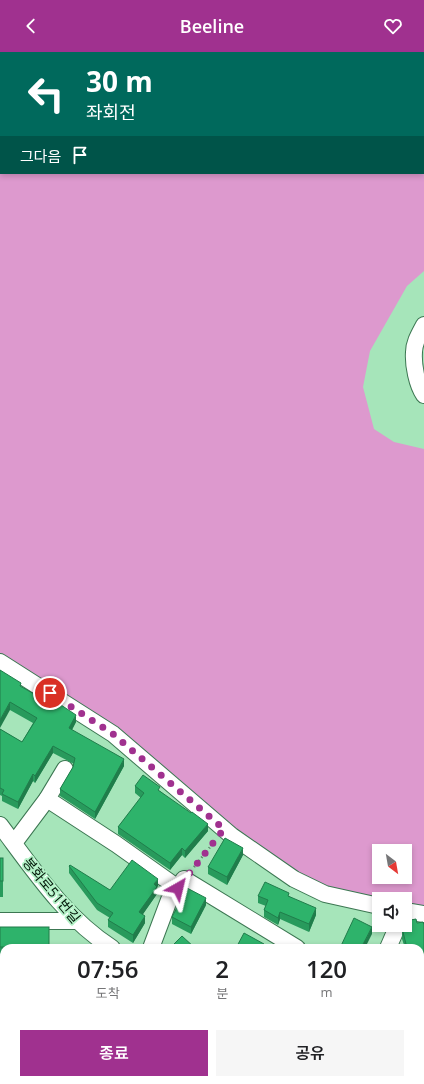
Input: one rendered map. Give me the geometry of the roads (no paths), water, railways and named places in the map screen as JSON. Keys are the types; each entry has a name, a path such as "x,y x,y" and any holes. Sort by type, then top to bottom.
{"lane":[{"path":"424,325 416,340 414,352 419,387 424,395"},
{"path":"0,662 113,734 224,829 268,862 309,888 343,899 372,905"},
{"path":"14,844 47,799 65,769"},
{"path":"47,799 109,840 181,884 290,944"},
{"name":"봉화로51번길","path":"0,825 76,921 106,944"},
{"path":"152,944 165,909 181,884"},
{"path":"412,913 424,914"},
{"path":"0,921 76,921"},
{"path":"390,944 395,932"}]}
